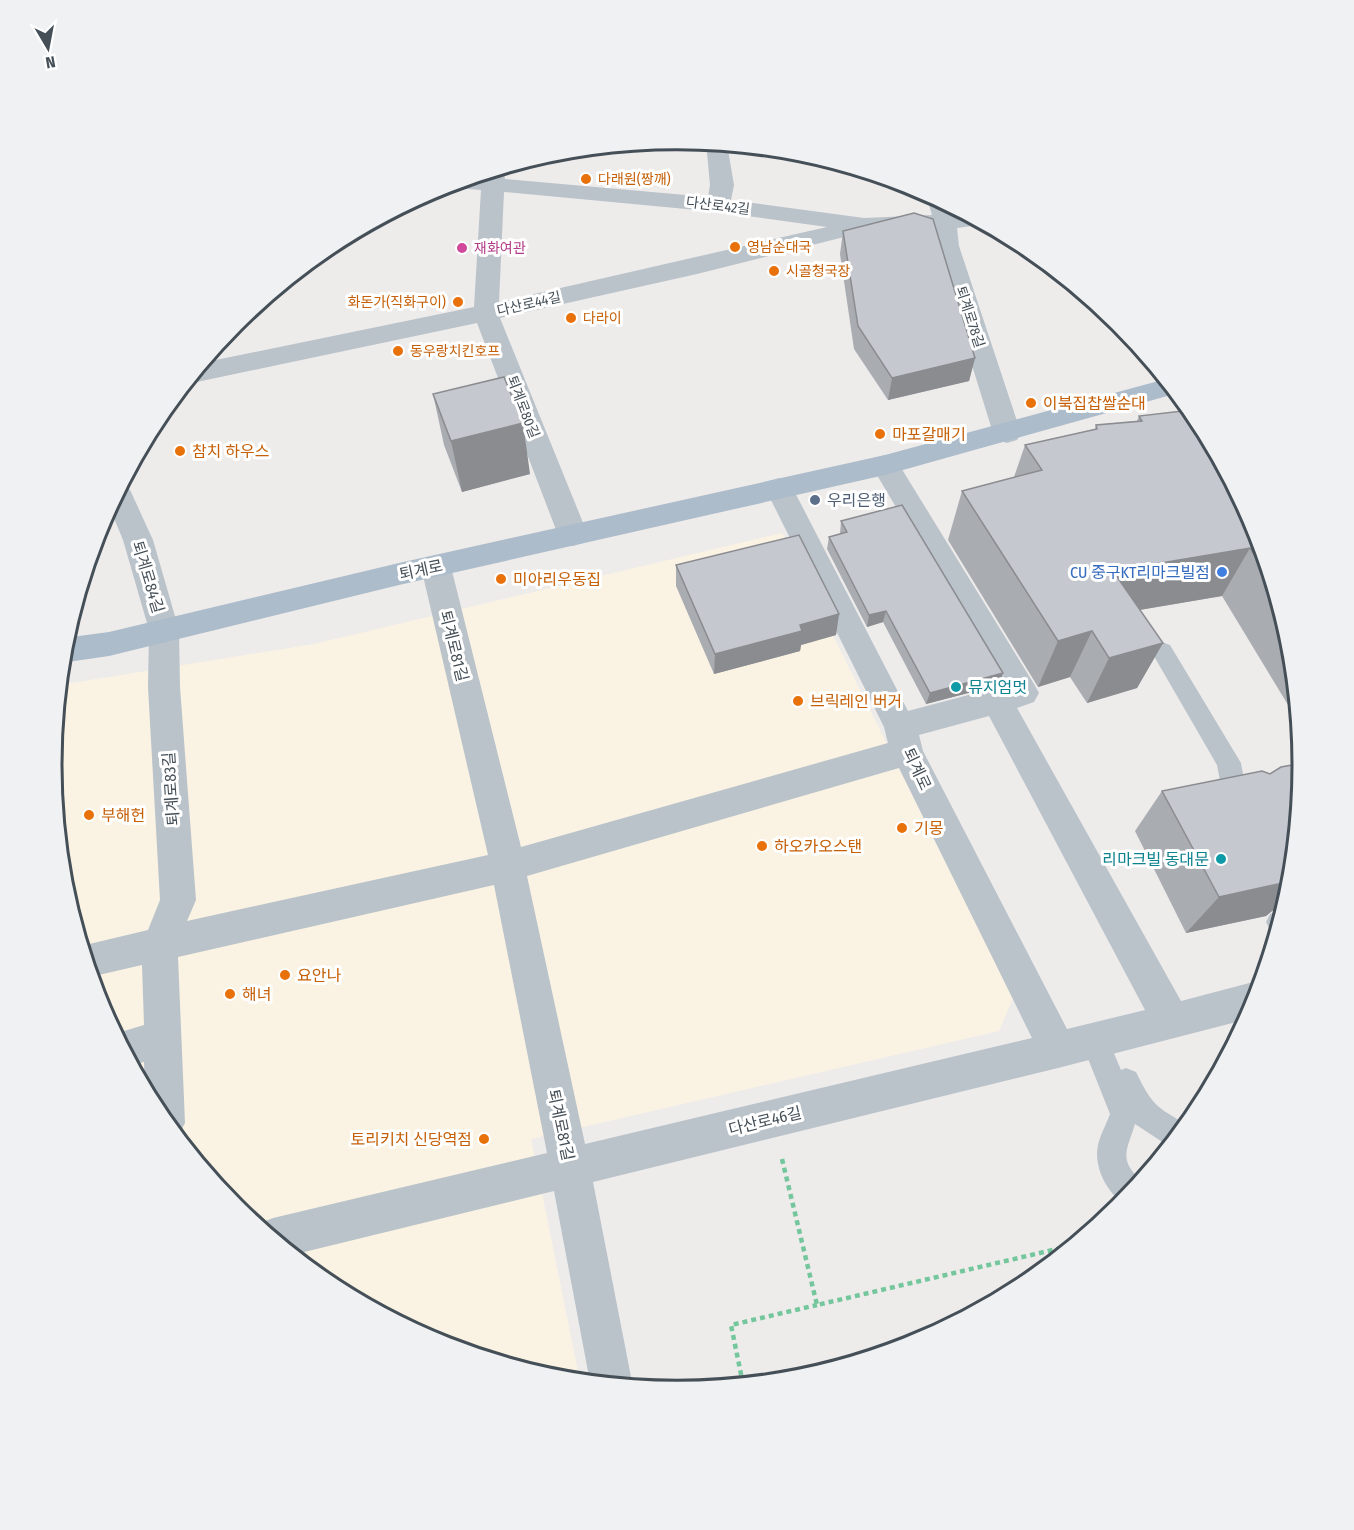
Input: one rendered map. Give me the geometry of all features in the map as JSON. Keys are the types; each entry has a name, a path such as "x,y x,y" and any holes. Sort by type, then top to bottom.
{"main road":[{"name":"퇴계로","path":"72,649 109,644 573,535 885,465 1164,388"}],"street":[{"path":"717,151 722,185 718,205"},
{"name":"다산로42길","path":"495,177 864,225 943,210"},
{"name":"퇴계로80길","path":"493,178 486,314 573,535"},
{"name":"퇴계로78길","path":"943,210 947,246 1008,433"},
{"name":"다산로44길","path":"204,372 486,314 753,254 864,225"},
{"path":"885,465 1010,696 1170,1020"},
{"name":"퇴계로","path":"779,488 1058,1050"},
{"name":"퇴계로84길","path":"121,501 138,540 164,630"},
{"name":"퇴계로81길","path":"436,567 508,866 611,1376"},
{"name":"퇴계로83길","path":"164,630 164,687 178,900 160,945 165,1106"},
{"path":"93,959 508,866 904,740 1010,696"},
{"name":"다산로46길","path":"282,1237 1101,1040 1246,1002"},
{"path":"130,1047 163,1039"}],"lane":[{"path":"1162,651 1229,763 1226,804"},
{"path":"1101,1040 1139,1109 1154,1122 1171,1132"},
{"path":"1101,1040 1124,1114 1113,1142 1111,1156 1114,1171 1125,1187"}],"path":[{"path":"779,1150 817,1305"},
{"path":"741,1377 731,1325 1057,1249"}],"shaded area":[{"path":"782,533 1013,998 999,1031 531,1139 578,1372 518,1360 479,1348 441,1334 369,1298 335,1277 271,1228 214,1171 165,1107 125,1037 94,963 73,885 63,805 63,725 67,684 314,644"}],"building":[{"path":"914,213 933,219 975,358 892,378 858,326 843,231"},
{"path":"504,377 523,423 451,441 433,394"},
{"path":"1180,411 1210,457 1229,493 1257,558 1250,548 1113,571 1163,643 1109,658 1092,631 1058,641 962,491 1042,470 1025,445 1097,429 1096,425 1142,421 1139,416"},
{"path":"902,505 1003,673 930,693 886,611 869,615 829,537 847,532 841,521"},
{"path":"799,535 839,614 800,625 802,631 715,654 676,565"},
{"path":"1292,765 1291,805 1281,883 1219,897 1162,791 1262,771 1270,774 1281,767"}],"place":[{"name":"다래원(짱깨)","path":"586,179"},
{"name":"영남순대국","path":"735,247"},
{"name":"재화여관","path":"462,248"},
{"name":"시골청국장","path":"774,271"},
{"name":"화돈가(직화구이)","path":"458,302"},
{"name":"다라이","path":"571,318"},
{"name":"동우랑치킨호프","path":"398,351"},
{"name":"이북집찹쌀순대","path":"1031,403"},
{"name":"마포갈매기","path":"880,434"},
{"name":"참치 하우스","path":"180,451"},
{"name":"우리은행","path":"815,500"},
{"name":"CU 중구KT리마크빌점","path":"1222,572"},
{"name":"미아리우동집","path":"501,579"},
{"name":"뮤지엄멋","path":"956,687"},
{"name":"브릭레인 버거","path":"798,701"},
{"name":"부해헌","path":"89,815"},
{"name":"기몽","path":"902,828"},
{"name":"하오카오스탠","path":"762,846"},
{"name":"리마크빌 동대문","path":"1221,859"},
{"name":"요안나","path":"285,975"},
{"name":"해녀","path":"230,994"},
{"name":"토리키치 신당역점","path":"484,1139"}]}
